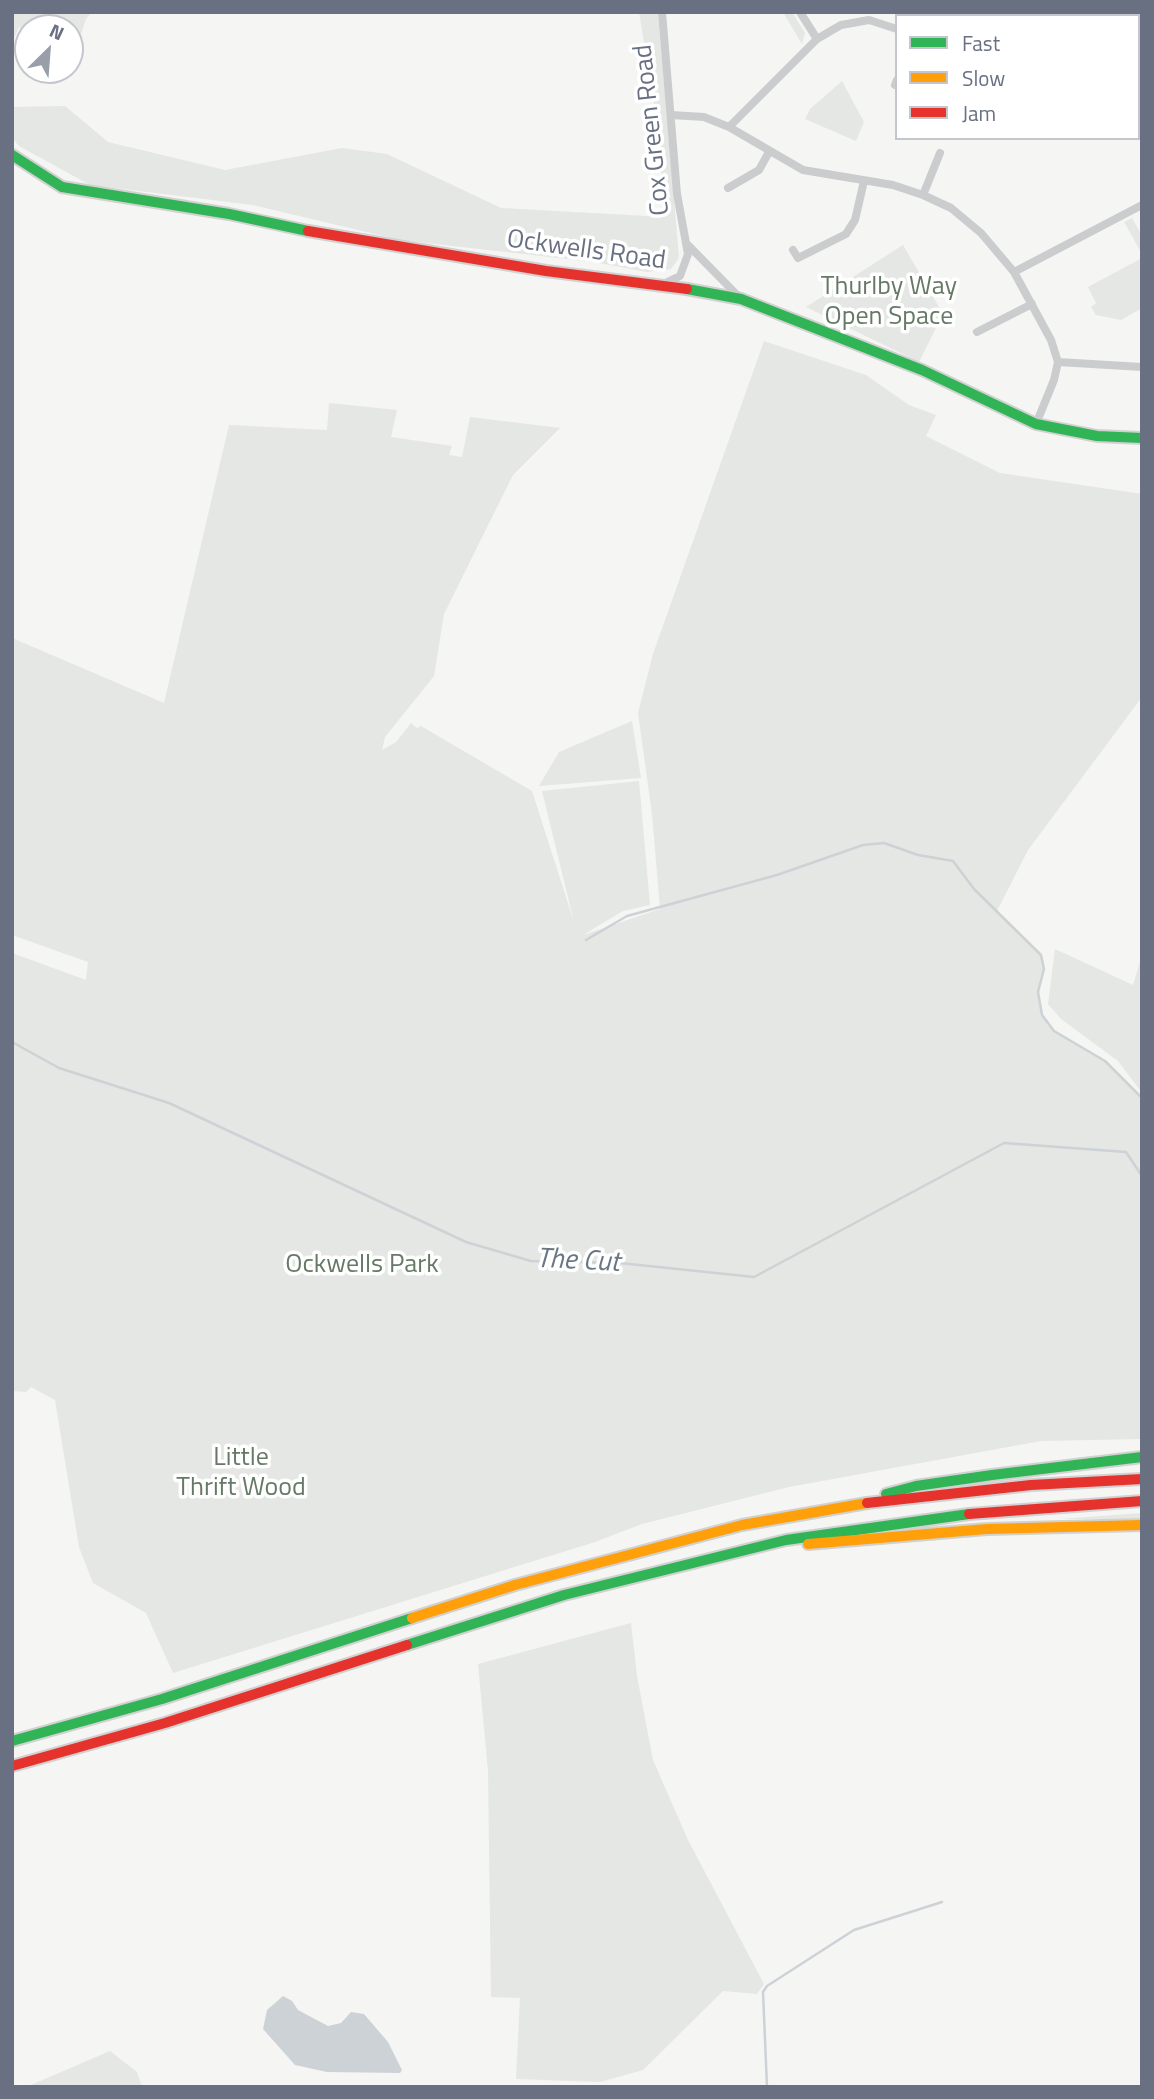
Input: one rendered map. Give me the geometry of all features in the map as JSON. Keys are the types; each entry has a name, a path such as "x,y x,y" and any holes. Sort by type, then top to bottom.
{"main road":[{"name":"Ockwells Road","path":"12,155 62,187 229,214 340,238 546,271 664,284 741,299 922,370 1036,424 1097,436 1142,438"},
{"path":"12,1741 162,1699 593,1562 730,1528 847,1505 916,1486 1142,1457"},
{"path":"847,1505 1031,1485 1142,1479"},
{"path":"12,1766 165,1723 564,1595 748,1550 814,1535 910,1520 1035,1507 1142,1501"},
{"path":"748,1550 997,1528 1142,1525"}],"street":[{"name":"Cox Green Road","path":"663,12 677,194 688,254 680,276 664,284"},
{"path":"800,12 817,39"},
{"path":"729,127 817,39 841,25 869,20 895,28"},
{"path":"671,115 704,117 729,127 803,170 893,185 923,195 951,208 981,233 1014,272 1051,340 1058,362 1054,380 1036,424"},
{"path":"728,187 759,170 769,152"},
{"path":"923,195 940,153"},
{"path":"793,250 798,258 846,234 855,220 864,181"},
{"path":"1014,272 1142,205"},
{"name":"Cox Green Road","path":"687,243 741,299"},
{"path":"978,332 1032,304"},
{"path":"1058,362 1142,367"}],"green space":[{"path":"12,12 92,12 84,25 84,14 14,14 12,43"},
{"path":"639,12 658,12 679,258 671,269 647,272 594,262 400,240 253,205 90,185 19,146 12,138 12,107 65,106 108,142 225,170 342,148 387,154 501,208 665,217 657,122"},
{"path":"783,12 792,12 805,33 802,44"},
{"path":"842,81 864,122 856,141 805,119 810,109"},
{"path":"1132,218 1142,236 1142,254 1124,222"},
{"name":"Thurlby Way Open Space","path":"903,245 943,314 919,362 806,307"},
{"path":"1142,258 1142,308 1121,320 1096,315 1091,307 1096,303 1088,287"},
{"name":"Ockwells Park","path":"764,341 866,375 909,405 936,415 926,436 1000,473 1142,494 1142,697 1028,850 997,911 1041,955 1044,969 1038,992 1042,1015 1053,1031 1105,1061 1142,1098 1142,1439 1041,1441 789,1487 642,1524 595,1542 173,1673 146,1613 93,1583 79,1547 55,1400 31,1387 26,1392 12,1391 12,953 86,980 88,962 12,935 12,638 164,703 229,425 327,430 329,403 397,410 391,437 452,446 449,455 462,457 470,417 560,428 513,475 444,614 434,676 385,737 382,750 396,742 411,723 417,728 421,726 532,791 574,922 542,791 639,781 650,905 623,911 583,935 660,909 652,814 638,713 653,654"},
{"path":"632,721 641,778 539,786 559,752"},
{"path":"1055,949 1133,985 1142,955 1142,1093 1118,1061 1061,1019 1048,1004"},
{"path":"1142,1513 1142,1519 1060,1519"},
{"path":"631,1623 637,1676 653,1760 688,1840 764,1984 757,1994 723,1991 643,2070 600,2082 516,2079 520,1998 491,1997 488,1771 478,1664"},
{"path":"110,2051 137,2072 142,2087 26,2087"}],"shaded area":[{"path":"283,1996 292,2001 298,2010 328,2026 341,2023 351,2012 364,2014 388,2042 402,2070 400,2073 327,2072 295,2065 263,2029 267,2010"}],"waterway":[{"path":"586,940 627,916 777,875 863,845 884,843 918,855 953,861 974,889 1041,955 1044,969 1038,992 1042,1015 1054,1031 1105,1061 1142,1098"},
{"name":"The Cut","path":"12,1042 59,1068 169,1103 466,1242 531,1261 620,1263 754,1277 1004,1143 1126,1152 1142,1176"},
{"path":"767,2087 763,1992 767,1986 854,1930 942,1902"}],"traffic: fast":[{"path":"12,155 62,187 229,214 308,231"},
{"path":"687,289 741,299 922,370 1036,424 1097,436 1142,438"},
{"path":"886,1494 916,1486 992,1475 1142,1457"},
{"path":"407,1645 564,1595 786,1540 969,1514"},
{"path":"12,1741 162,1699 412,1618"}],"traffic: slow":[{"path":"412,1618 515,1585 742,1525 867,1503"},
{"path":"808,1544 987,1529 1142,1525"}],"traffic: jam":[{"path":"308,231 546,271 687,289"},
{"path":"867,1503 1031,1485 1142,1479"},
{"path":"969,1514 1142,1501"},
{"path":"12,1766 165,1723 407,1645"}],"park label":[{"name":"Little Thrift Wood","path":"241,1474"}]}
